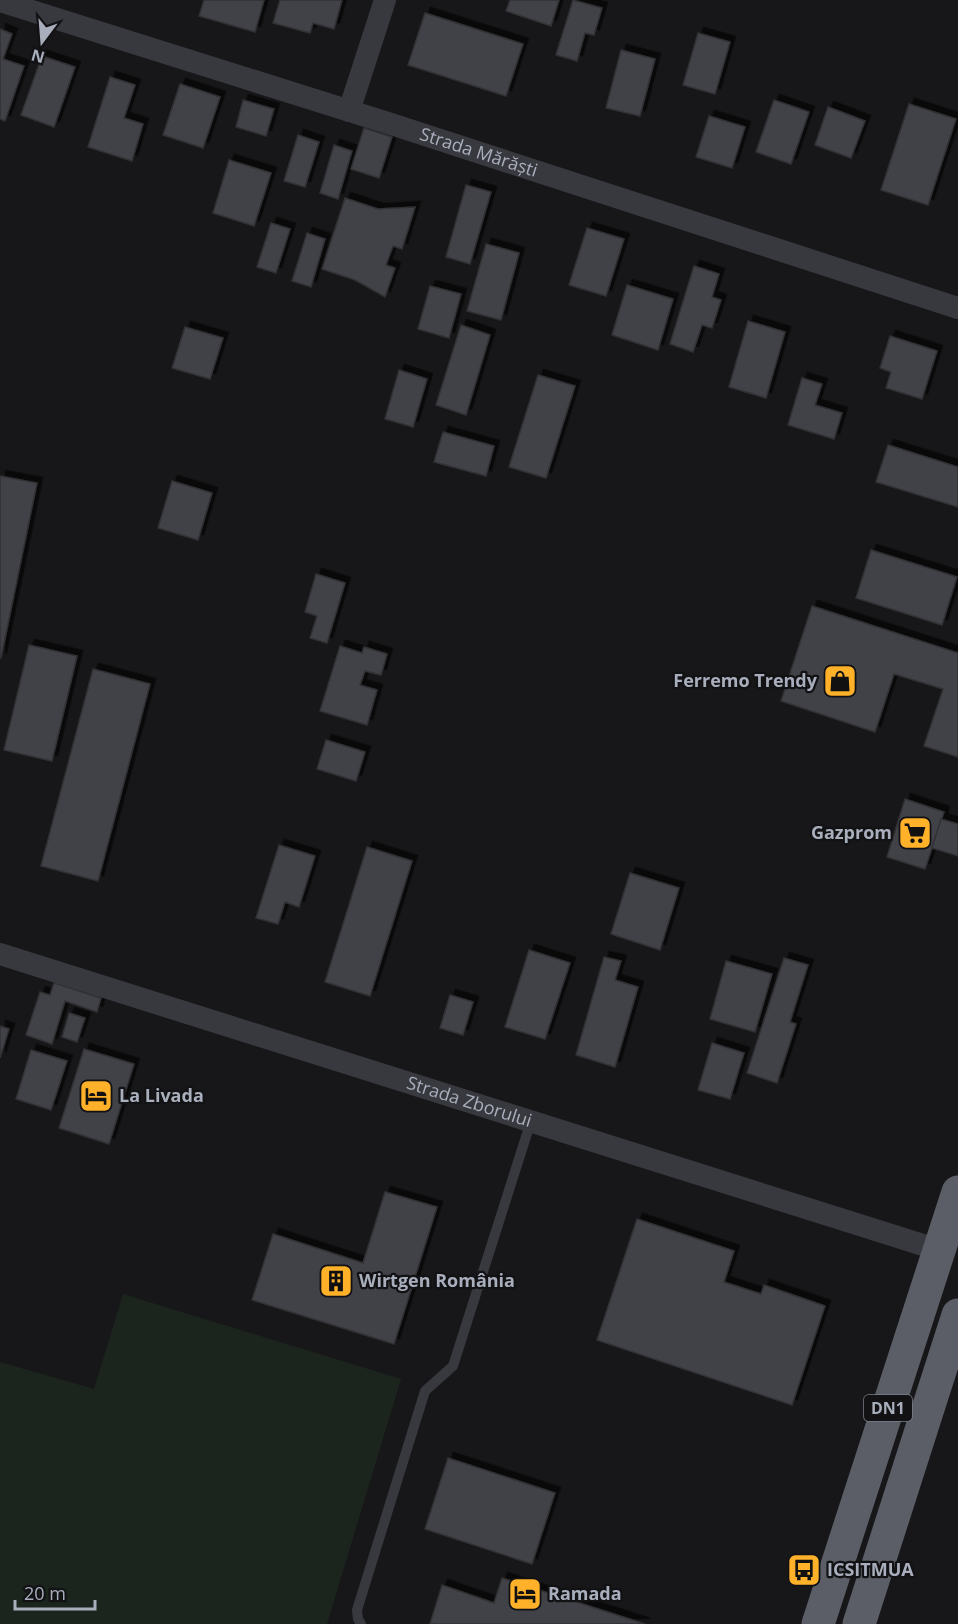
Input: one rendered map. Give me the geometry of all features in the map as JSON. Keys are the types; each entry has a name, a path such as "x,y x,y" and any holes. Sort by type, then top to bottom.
{"highway":[{"name":"DN1","path":"818,1624 958,1192"},
{"name":"DN1","path":"860,1624 958,1315"}],"street":[{"path":"349,111 385,0"},
{"name":"Strada Mărăști","path":"0,1 958,308"},
{"name":"Strada Zborului","path":"0,954 939,1250"}],"lane":[{"path":"361,1624 357,1610 425,1391 453,1366 531,1121"}],"shaded area":[{"path":"123,1294 401,1379 327,1624 0,1624 0,1362 94,1389"}],"building":[{"path":"204,0 264,0 255,32 199,16"},
{"path":"280,0 342,0 334,29 313,23 310,33 273,23"},
{"path":"510,0 559,0 551,26 506,11"},
{"path":"573,0 602,8 594,35 585,33 577,61 556,55"},
{"path":"425,13 523,44 506,96 408,65"},
{"path":"0,29 12,34 3,59 24,66 5,121 0,119"},
{"path":"698,33 730,42 715,94 683,85"},
{"path":"621,50 655,59 640,116 606,108"},
{"path":"42,56 75,67 54,127 21,115"},
{"path":"110,77 135,85 124,118 143,124 132,161 88,147"},
{"path":"180,84 220,97 203,148 163,135"},
{"path":"243,100 274,109 266,136 236,127"},
{"path":"774,100 809,112 791,164 756,152"},
{"path":"909,104 956,119 928,205 881,190"},
{"path":"828,107 865,121 851,158 815,145"},
{"path":"709,116 745,127 732,168 696,157"},
{"path":"364,128 392,137 379,178 351,169"},
{"path":"298,135 319,142 305,187 284,181"},
{"path":"334,145 352,151 338,199 320,193"},
{"path":"229,160 271,173 254,226 213,213"},
{"path":"466,185 491,192 470,264 446,257"},
{"path":"345,198 378,209 415,207 402,249 393,246 386,265 395,268 385,297 355,280 322,269"},
{"path":"271,223 290,229 276,273 257,267"},
{"path":"587,228 624,239 606,296 569,285"},
{"path":"307,233 325,239 311,287 292,281"},
{"path":"486,244 519,253 501,320 467,311"},
{"path":"694,266 719,274 712,297 721,300 712,328 702,325 693,352 670,344"},
{"path":"627,285 673,299 658,350 612,335"},
{"path":"430,286 461,294 449,338 418,329"},
{"path":"748,321 785,332 766,398 729,387"},
{"path":"461,325 490,335 466,415 436,405"},
{"path":"185,327 223,338 210,379 172,368"},
{"path":"890,336 937,351 922,399 886,388 891,372 880,368"},
{"path":"399,370 427,379 413,427 385,419"},
{"path":"538,375 575,386 546,478 509,467"},
{"path":"802,378 822,384 815,405 842,413 834,439 788,425"},
{"path":"443,432 494,446 486,476 434,462"},
{"path":"888,445 958,467 958,507 876,482"},
{"path":"0,476 37,483 1,658 0,658"},
{"path":"172,481 212,493 198,540 158,528"},
{"path":"871,550 957,577 942,625 856,598"},
{"path":"316,574 345,583 327,643 310,638 317,616 305,612"},
{"name":"Ferremo Trendy","path":"812,606 958,653 958,757 924,746 943,689 894,674 875,732 781,701"},
{"path":"29,645 77,656 52,761 4,750"},
{"path":"340,646 362,653 364,647 387,654 381,675 365,671 360,685 377,690 367,725 320,711"},
{"path":"93,669 150,684 98,881 41,866"},
{"path":"326,740 365,752 356,781 317,769"},
{"name":"Gazprom","path":"905,799 944,812 925,869 887,857"},
{"name":"Gazprom","path":"941,819 958,824 958,856 932,848"},
{"path":"279,845 315,856 299,907 285,902 278,924 256,918"},
{"path":"367,847 412,861 370,996 325,982"},
{"path":"630,873 679,888 660,950 611,934"},
{"path":"529,950 570,963 545,1039 505,1027"},
{"path":"604,957 621,961 615,980 638,987 615,1067 576,1055"},
{"path":"784,958 808,965 790,1022 796,1024 777,1083 747,1073"},
{"path":"726,961 772,974 755,1032 710,1019"},
{"path":"54,983 101,998 97,1012 65,1001 52,1044 26,1035 40,992 50,995"},
{"path":"450,995 473,1002 463,1035 440,1028"},
{"path":"69,1013 85,1018 77,1042 62,1037"},
{"path":"0,1026 9,1029 0,1058"},
{"path":"712,1043 744,1053 730,1099 698,1090"},
{"name":"La Livada","path":"84,1049 134,1064 109,1144 59,1128"},
{"path":"31,1050 67,1061 51,1110 16,1099"},
{"name":"Wirtgen România","path":"385,1192 437,1207 394,1344 252,1300 273,1234 363,1263"},
{"path":"637,1219 734,1251 724,1282 761,1294 764,1285 825,1306 792,1405 597,1340"},
{"path":"448,1458 555,1493 532,1564 425,1529"},
{"name":"Ramada","path":"502,1578 645,1624 430,1624 442,1585 494,1603"}],"place":[{"name":"Ferremo Trendy","path":"840,681"},
{"name":"Gazprom","path":"915,833"},
{"name":"La Livada","path":"96,1096"},
{"name":"Wirtgen România","path":"336,1281"},
{"name":"ICSITMUA","path":"804,1570"},
{"name":"Ramada","path":"525,1594"}]}
